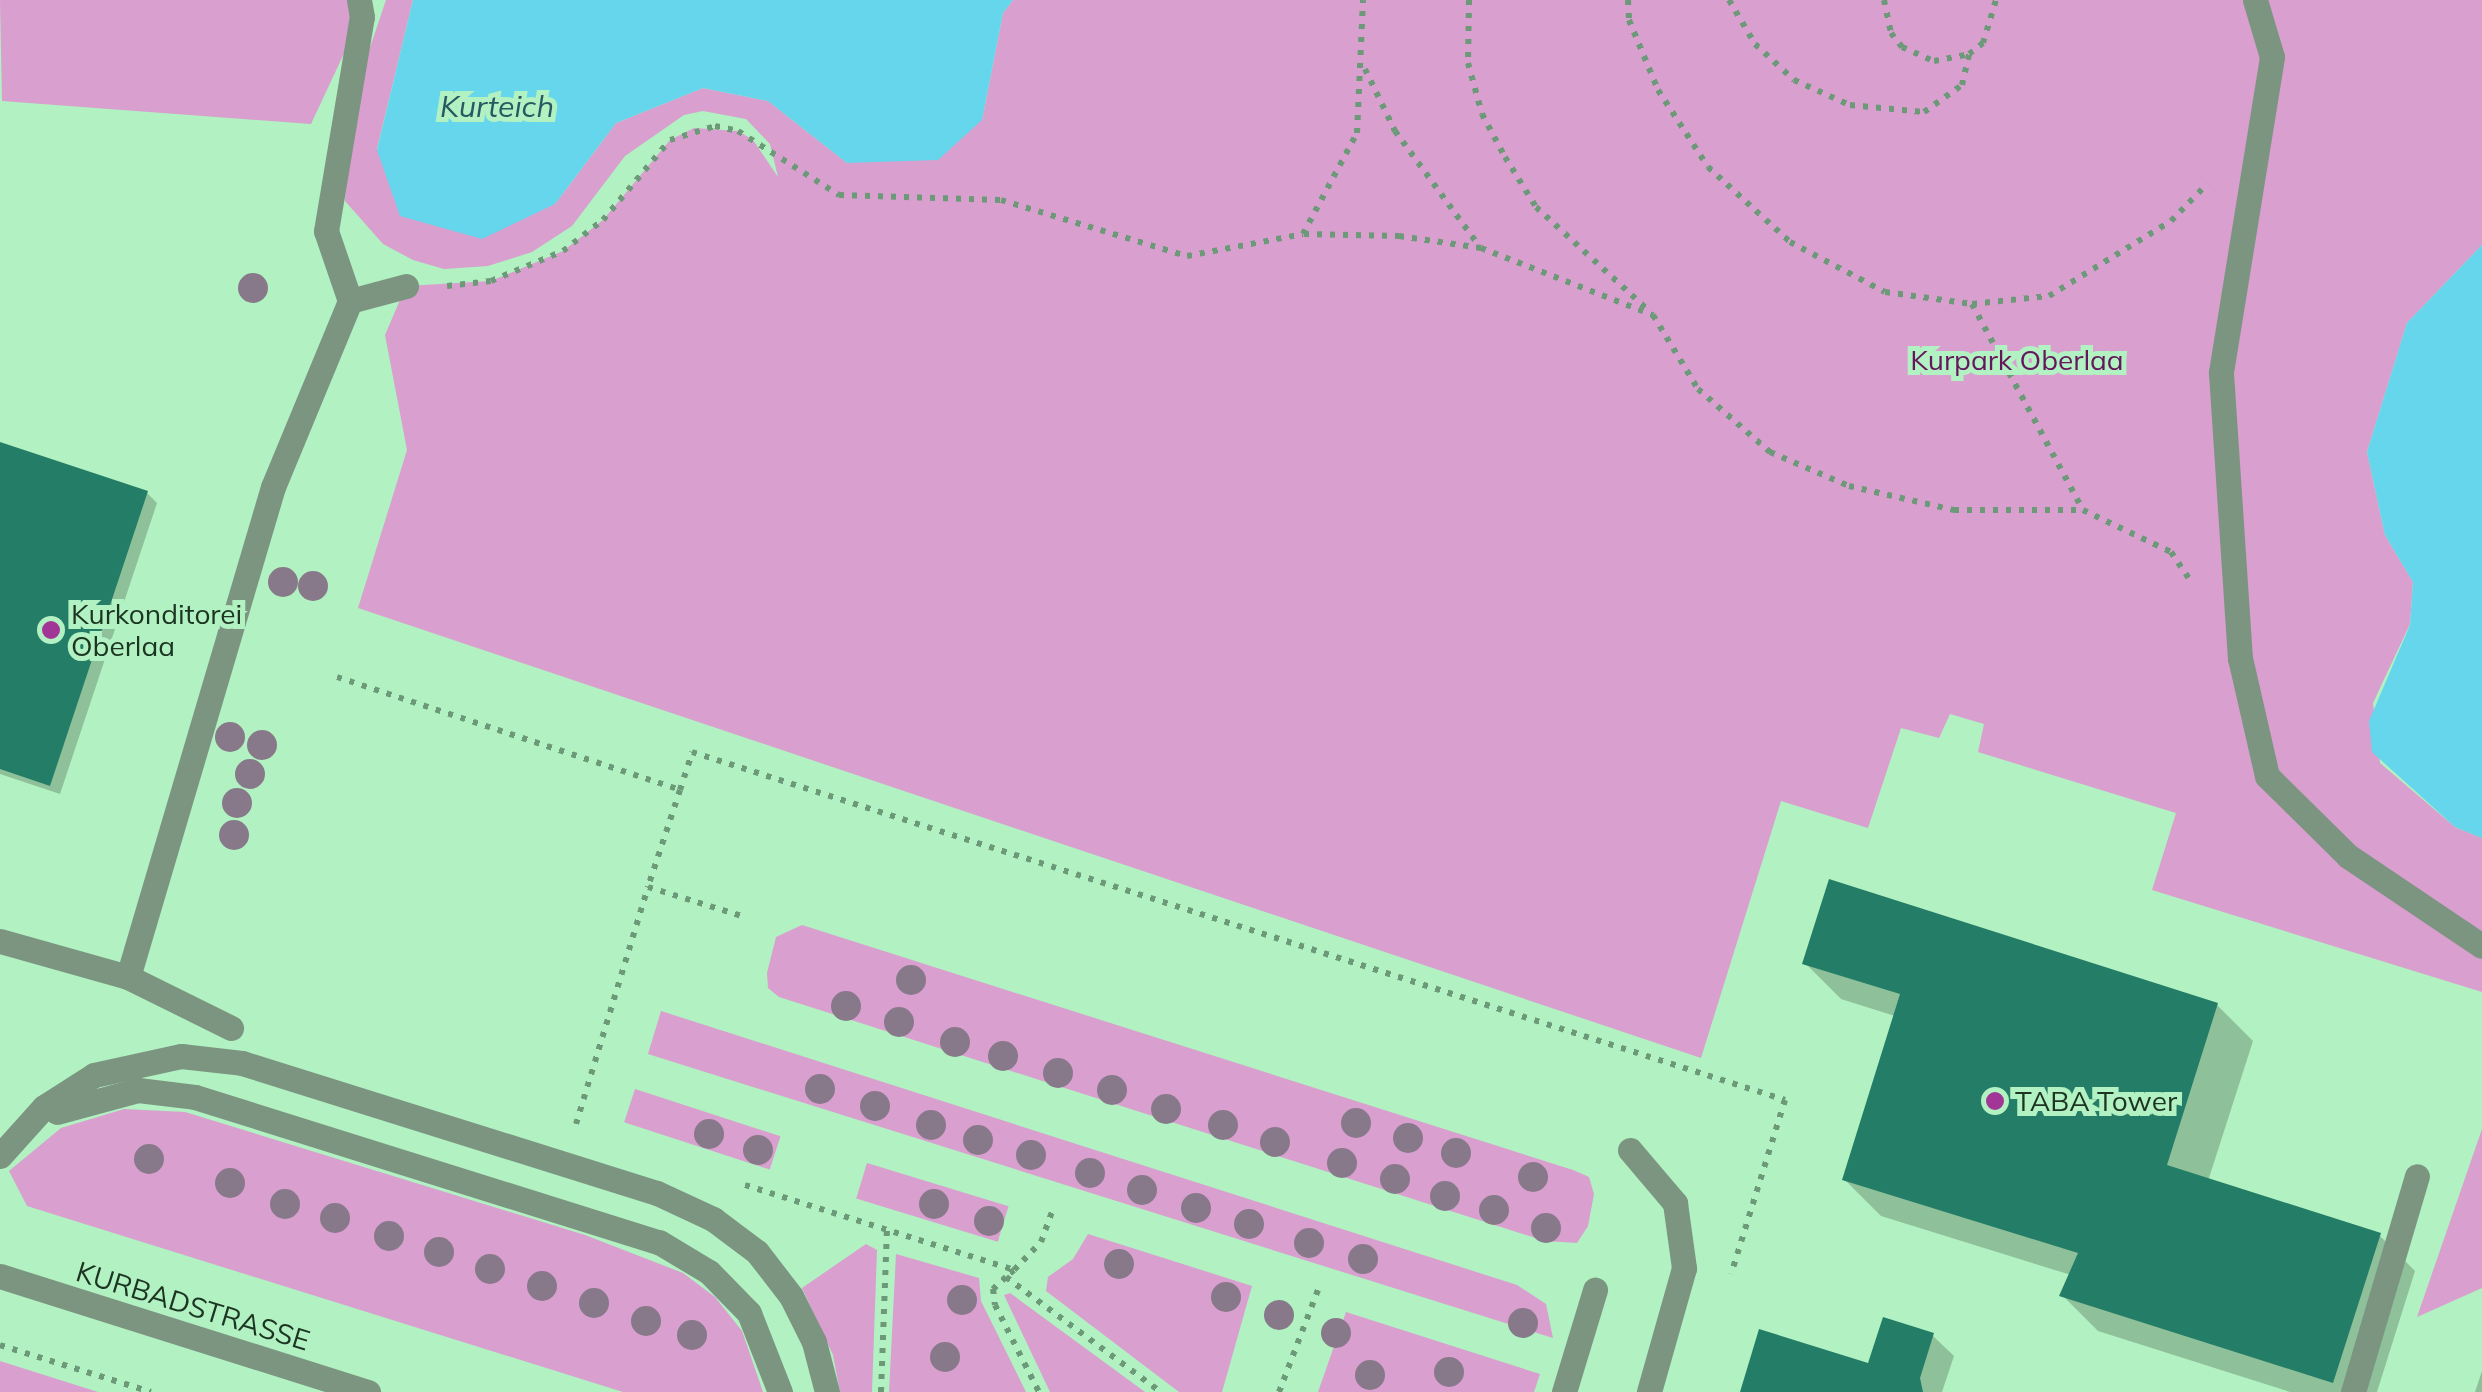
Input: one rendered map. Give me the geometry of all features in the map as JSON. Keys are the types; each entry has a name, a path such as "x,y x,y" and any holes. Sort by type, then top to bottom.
{"street":[{"path":"128,977 273,487 350,302 326,230 362,17 359,0"},
{"path":"2255,0 2272,57 2256,132 2221,373 2240,658 2267,776 2348,856 2482,946"},
{"path":"350,302 406,286"},
{"path":"0,941 128,977 231,1028"},
{"path":"0,1157 44,1106 108,1070 181,1056 242,1063 657,1192 714,1219 757,1252 791,1296 814,1342 826,1392"},
{"path":"0,1157 33,1127 82,1100 138,1090 195,1098 659,1242 709,1272 749,1313 780,1392"},
{"path":"1630,1150 1675,1203 1684,1268 1648,1392"},
{"path":"2353,1392 2417,1176"},
{"name":"KURBADSTRASSE","path":"0,1276 368,1392"},
{"path":"1564,1392 1594,1290"}],"path":[{"path":"1303,234 1357,133 1364,66 1364,0"},
{"path":"1469,0 1468,64 1482,114 1536,207 1653,314 1698,388 1770,452 1849,486 1954,510 2082,510 2171,552 2200,597"},
{"path":"1628,0 1629,20 1658,90 1708,167 1790,242 1885,292 1972,304 2049,296 2171,222 2256,132"},
{"path":"1729,0 1754,44 1794,80 1850,105 1924,112 1962,85 1969,54 1993,26 1996,0"},
{"path":"1884,0 1891,33 1902,47 1934,62 1969,54"},
{"path":"1364,66 1395,131 1481,248"},
{"path":"406,286 491,281 563,251 603,220 670,140 715,126 738,131 839,195 1002,200 1186,256 1260,247 1303,234 1399,236 1481,248 1653,314"},
{"path":"1972,304 2082,510"},
{"path":"337,677 680,790"},
{"path":"592,1137 574,1131 692,752 1785,1100 1726,1288"},
{"path":"648,887 744,917"},
{"path":"740,1184 1014,1270"},
{"path":"1039,1392 995,1305 993,1289 1042,1242 1054,1206"},
{"path":"882,1392 887,1230"},
{"path":"1006,1277 1161,1392"},
{"path":"1279,1392 1319,1287"},
{"path":"0,1345 150,1392"}],"green space":[{"path":"0,0 369,0 311,124 2,101"},
{"name":"Kurpark Oberlaa","path":"386,0 413,0 377,149 555,204 616,123 703,88 768,101 847,163 982,120 1003,13 1013,0 2482,0 2482,245 2407,323 2367,452 2385,535 2413,582 2410,624 2373,703 2380,763 2455,827 2482,838 2482,992 2152,890 2176,813 1978,752 1984,724 1950,714 1939,738 1901,728 1868,828 1781,801 1701,1058 358,608 407,450 385,335 406,286 491,281 563,251 603,220 670,140 694,128 738,131 753,140 778,177 770,144 746,119 703,111 684,115 625,156 572,226 532,252 488,266 444,269 413,260 383,244 345,201 349,110"},
{"path":"802,925 1573,1170 1589,1177 1594,1194 1588,1226 1577,1243 1545,1241 779,997 768,988 767,973 776,937"},
{"path":"661,1011 1517,1285 1546,1304 1553,1338 648,1054"},
{"path":"635,1089 781,1136 770,1170 624,1122"},
{"path":"124,1109 185,1112 585,1235 683,1273 715,1297 742,1331 763,1392 623,1392 27,1206 9,1171 61,1128"},
{"path":"2482,1129 2482,1288 2417,1317"},
{"path":"867,1163 1009,1206 998,1242 856,1198"},
{"path":"1088,1234 1252,1286 1222,1392 1179,1392 1046,1291 1048,1277 1073,1259"},
{"path":"866,1244 877,1250 872,1392 840,1392 833,1355 802,1288"},
{"path":"896,1254 979,1278 981,1301 1026,1392 889,1392"},
{"path":"1010,1293 1145,1392 1050,1392 1004,1295"},
{"path":"1346,1312 1540,1374 1534,1392 1318,1392"},
{"path":"0,1361 98,1392 0,1392"}],"water":[{"name":"Kurteich","path":"413,0 1013,0 1003,13 982,120 938,160 847,163 768,101 703,88 616,123 555,204 482,239 400,216 377,150"},
{"path":"2482,245 2482,838 2455,827 2372,752 2369,721 2410,625 2413,582 2385,535 2367,452 2407,323"}],"building":[{"name":"Kurkonditorei Oberlaa","path":"0,442 148,491 50,786 0,769"},
{"path":"1829,879 2218,1003 2167,1165 2381,1233 2333,1383 2059,1296 2078,1253 1842,1180 1900,994 1802,964"},
{"path":"1883,1317 1934,1333 1920,1378 1923,1392 1740,1392 1759,1329 1868,1363"}],"place":[{"name":"Kurkonditorei Oberlaa","path":"51,630"},
{"name":"TABA Tower","path":"1995,1101"}]}
